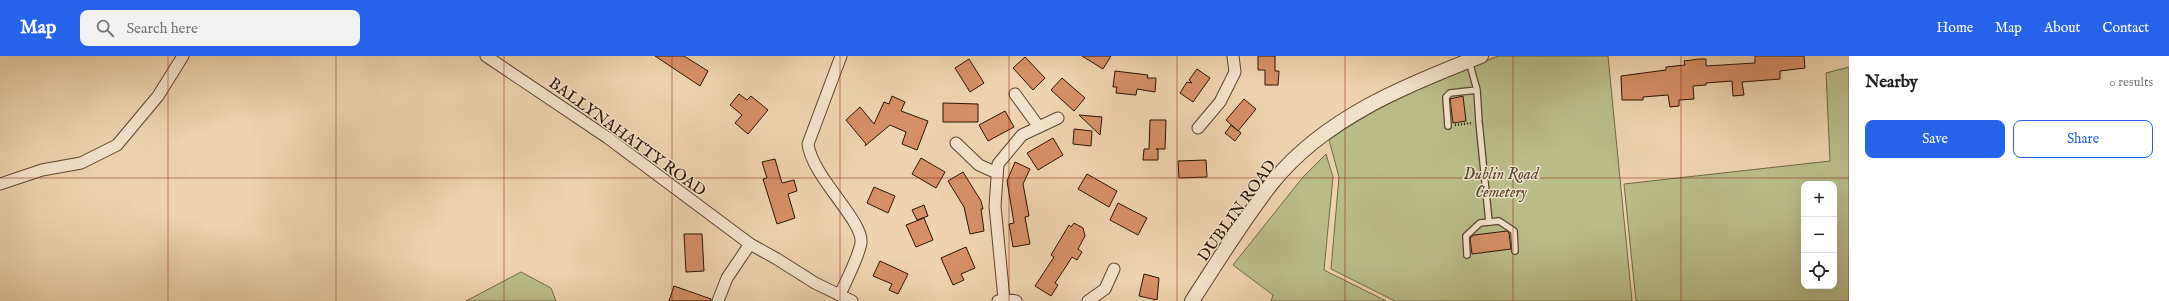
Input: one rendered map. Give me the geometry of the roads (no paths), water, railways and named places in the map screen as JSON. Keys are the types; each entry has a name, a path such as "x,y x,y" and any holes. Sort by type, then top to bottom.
{"street":[{"path":"0,184 42,170 81,163 118,144 158,96 183,56"},
{"name":"BALLYNAHATTY ROAD","path":"486,56 608,138 750,244 777,258 815,283 852,301"},
{"path":"840,295 861,242 857,224 824,181 810,155 808,144 841,56"},
{"path":"1198,128 1220,102 1236,72 1233,56"},
{"name":"DUBLIN ROAD","path":"1192,301 1272,182 1299,155 1354,114 1384,96 1476,58"},
{"path":"1015,94 1039,127"},
{"path":"1016,301 1001,300 995,206 998,164 1022,135 1058,118"},
{"path":"956,143 979,164 997,173"},
{"path":"718,301 728,278 750,244"},
{"path":"1088,301 1105,289 1114,269"}],"lane":[{"path":"1476,58 1479,122 1489,222"},
{"path":"1448,126 1446,97 1450,93 1477,90"},
{"path":"1467,255 1466,236 1480,223 1499,221 1514,231 1516,251"}],"park label":[{"name":"Dublin Road Cemetery","path":"1501,182"}]}
